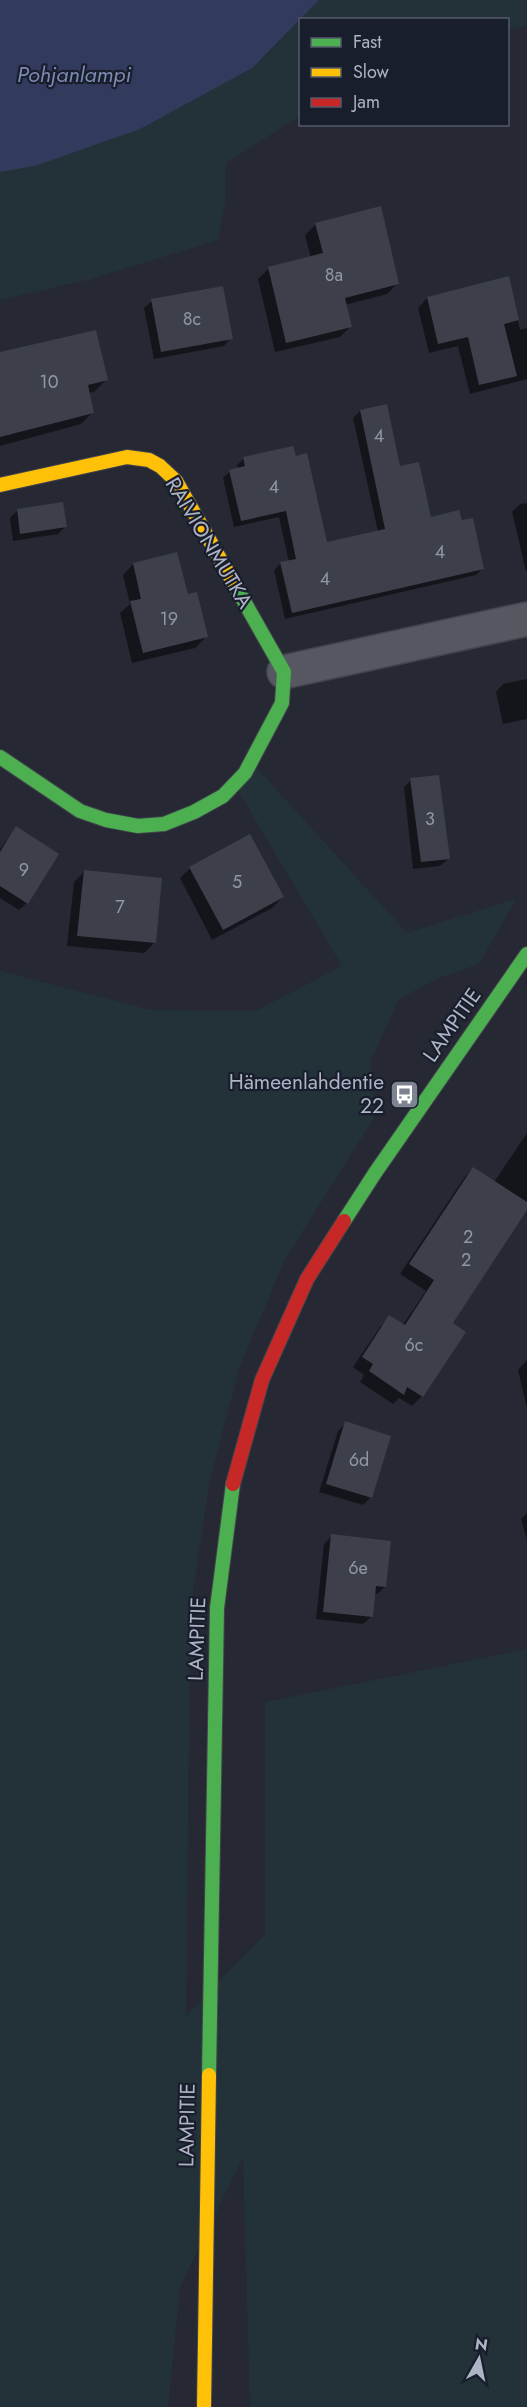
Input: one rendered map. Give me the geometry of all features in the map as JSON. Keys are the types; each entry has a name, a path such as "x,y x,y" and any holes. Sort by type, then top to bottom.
{"street":[{"name":"RAIVIONMUTKA","path":"0,485 127,457 146,458 164,467 176,481 284,672"},
{"path":"0,757 80,811 138,826 164,824 194,812 223,796 245,773 282,703 284,672 527,619"},
{"name":"LAMPITIE","path":"204,2407 217,1608 232,1488 262,1380 307,1279 375,1173 525,961"}],"shaded area":[{"path":"275,0 527,0 527,25 509,30 509,18 299,18 299,117 226,163 225,203 218,240 91,279 0,300 0,172 35,166"},
{"path":"253,764 407,933 516,899 479,964 438,978 398,1000 371,1061 374,1118 284,1261 239,1369 209,1484 190,1612 186,2016 265,1934 265,1702 527,1649 527,2407 250,2407 243,2157 180,2287 168,2407 0,2407 0,971 151,1010 256,1011 342,966 236,787"}],"water":[{"name":"Pohjanlampi","path":"0,0 319,0 252,68 140,129 35,166 0,172"}],"building":[{"path":"381,206 399,284 345,298 352,327 286,343 268,267 323,253 315,223"},
{"path":"509,276 519,320 504,324 517,376 479,385 468,337 438,344 427,297"},
{"path":"223,286 233,339 161,352 151,299"},
{"path":"96,330 108,380 88,385 94,413 0,437 0,352"},
{"path":"387,404 400,466 419,462 431,517 459,510 462,520 473,518 484,569 292,613 280,562 296,559 286,511 241,521 229,470 245,466 243,457 293,446 296,456 307,453 327,542 385,529 360,410"},
{"path":"63,502 67,527 20,534 17,509"},
{"path":"177,552 188,594 197,592 208,637 143,653 130,601 141,599 133,563"},
{"path":"439,775 450,859 421,862 410,778"},
{"path":"16,826 59,854 28,904 0,886 0,852"},
{"path":"250,834 284,897 223,930 189,867"},
{"path":"84,870 162,878 156,943 77,936"},
{"path":"473,1167 527,1202 527,1210 453,1323 466,1332 423,1397 407,1387 404,1395 369,1371 373,1364 362,1357 389,1315 405,1325 434,1280 409,1264"},
{"path":"345,1421 391,1436 372,1498 326,1484"},
{"path":"331,1534 391,1541 386,1587 376,1586 373,1617 323,1612"}],"traffic: fast":[{"path":"0,757 80,811 106,820 138,826 164,824 194,812 223,796 245,773 282,703 284,672 232,580"},
{"path":"344,1221 527,954"},
{"path":"209,2075 217,1608 233,1484"}],"traffic: slow":[{"path":"0,485 127,457 149,460 160,466 176,481 232,580"},
{"path":"204,2407 209,2075"}],"traffic: jam":[{"path":"233,1484 262,1380 307,1279 344,1221"}],"place":[{"name":"Hämeenlahdentie 22","path":"405,1094"}]}
